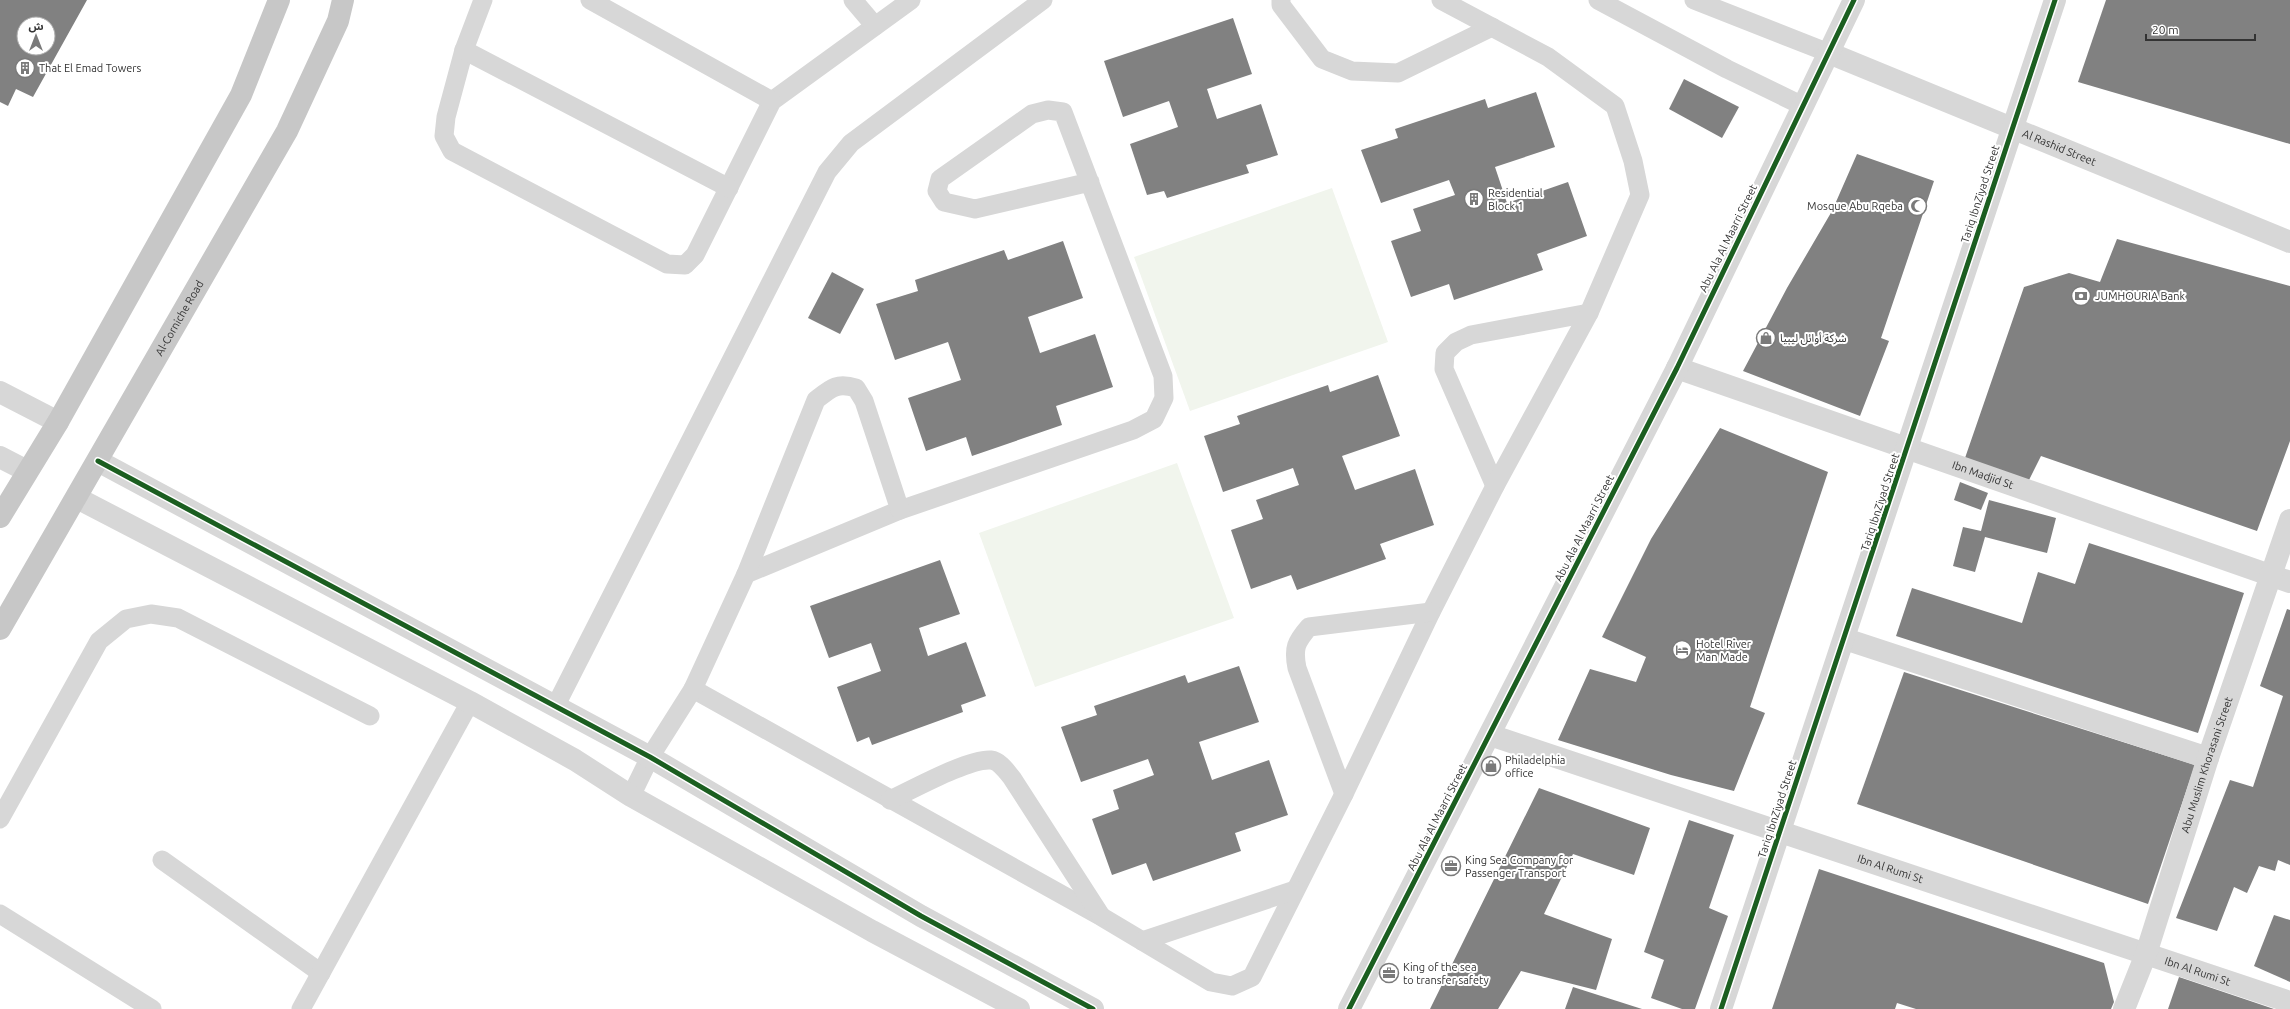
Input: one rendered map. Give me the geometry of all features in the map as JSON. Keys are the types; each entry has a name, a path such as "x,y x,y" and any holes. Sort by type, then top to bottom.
{"highway":[{"path":"0,517 58,422 241,96 279,0"},
{"name":"Al-Corniche Road","path":"0,628 77,498 287,131 338,21 343,0"}],"street":[{"name":"Abu Ala Al Maarri Street","path":"1349,1009 1677,368 1854,0"},
{"name":"Tariq IbnZiyad Street","path":"1721,1009 1845,639 2055,0"},
{"name":"Al Rashid Street","path":"1829,53 2290,242"},
{"name":"Ibn Madjid St","path":"1677,368 2280,578"},
{"path":"0,392 58,422"},
{"path":"0,457 27,471"},
{"path":"98,461 650,757 921,916 1093,1009"},
{"path":"77,498 470,702 575,760 630,796 872,931 1020,1009"},
{"name":"Abu Muslim Khorasani Street","path":"2124,1009 2146,954 2208,758 2280,578 2290,520"},
{"path":"1845,639 2208,758"},
{"name":"Ibn Al Rumi St","path":"1490,735 2290,1002"}],"lane":[{"path":"483,0 464,50 446,117 444,136 452,151 667,264 685,265 695,255 772,102 912,0"},
{"path":"590,0 772,102"},
{"path":"853,0 875,26"},
{"path":"555,707 827,172 851,143 1042,0"},
{"path":"1281,0 1281,4 1322,59 1352,71 1398,73 1492,27"},
{"path":"692,689 1102,917 1211,982 1232,986 1252,976 1344,794 1431,612 1495,486 1589,313 1640,195 1624,130 1615,106 1548,57 1441,0"},
{"path":"1598,0 1728,69 1803,106"},
{"path":"1694,0 1829,53"},
{"path":"464,50 729,188"},
{"path":"746,574 900,510 1132,430 1154,419 1164,398 1163,376 1090,182 1063,112 1048,110 1032,114 940,179 937,191 944,202 975,209 1090,182"},
{"path":"1495,486 1444,369 1445,353 1456,342 1471,335 1589,313"},
{"path":"630,796 650,757 692,689 746,574 816,400 831,388 844,384 856,388 864,401 900,510"},
{"path":"1344,794 1297,668 1294,652 1299,638 1309,627 1431,612"},
{"path":"0,819 99,641 126,619 151,614 178,618 370,716"},
{"path":"301,1009 470,702"},
{"path":"890,800 971,763 992,760 1003,767 1012,778 1102,917"},
{"path":"162,860 321,973"},
{"path":"1142,941 1295,890"},
{"path":"0,914 152,1009"}],"shaded area":[{"path":"1332,188 1388,342 1190,411 1134,257"},
{"path":"1177,463 1234,618 1035,687 979,533"}],"building":[{"name":"That El Emad Towers","path":"0,0 87,0 56,56 56,16 16,16 16,56 56,56 33,97 16,89 8,106 0,102"},
{"path":"2106,0 2290,0 2290,144 2078,82"},
{"path":"1233,18 1252,74 1207,89 1217,119 1261,104 1278,155 1246,165 1249,173 1167,198 1164,191 1147,195 1130,144 1178,127 1169,101 1123,117 1104,61"},
{"path":"1684,79 1739,107 1722,138 1669,109"},
{"name":"Residential Block 1","path":"1536,92 1555,147 1495,167 1507,203 1568,182 1587,236 1537,254 1543,270 1454,300 1449,284 1411,297 1391,241 1421,231 1413,209 1455,195 1449,180 1381,203 1361,150 1398,138 1395,129 1485,99 1488,108"},
{"path":"1857,154 1934,181 1881,338 1889,341 1860,416 1743,371 1787,288 1832,211"},
{"path":"2117,239 2290,286 2290,441 2257,531 2041,456 2029,480 1965,458 2024,287 2069,273 2100,282"},
{"path":"1063,241 1083,298 1028,317 1040,353 1095,334 1113,387 1056,406 1062,425 972,456 966,437 926,451 908,398 961,380 948,342 895,360 876,304 918,291 915,280 1004,250 1008,260"},
{"path":"832,272 864,289 840,334 808,318"},
{"path":"1378,375 1400,436 1342,456 1355,490 1415,469 1434,525 1380,544 1386,559 1297,590 1291,575 1251,589 1231,530 1263,519 1256,500 1299,485 1293,468 1223,492 1204,436 1240,424 1237,416 1328,385 1330,392"},
{"path":"1720,428 1828,472 1750,707 1765,713 1734,791 1671,775 1558,740 1590,669 1636,682 1646,657 1602,637 1651,539"},
{"path":"1960,482 1988,493 1981,510 1954,500"},
{"path":"1989,500 2056,518 2047,553 1985,537 1975,572 1953,566 1963,527 1981,531"},
{"path":"2089,543 2244,593 2198,733 1896,636 1912,588 2022,623 2038,572 2075,584"},
{"path":"940,560 960,614 919,628 928,656 966,642 986,696 961,705 963,712 872,745 869,737 857,742 837,687 881,671 871,643 829,658 810,606"},
{"path":"2287,609 2290,610 2290,865 2278,860 2275,871 2259,866 2247,893 2234,887 2217,931 2176,918 2230,780 2253,787 2283,696 2260,686"},
{"path":"1239,666 1259,722 1199,742 1212,780 1269,760 1288,815 1235,833 1241,851 1153,881 1146,863 1112,875 1092,819 1119,809 1113,790 1154,775 1148,759 1081,782 1061,727 1097,715 1094,706 1185,675 1188,683"},
{"path":"1904,672 2195,765 2148,904 1857,804"},
{"path":"1539,788 1650,828 1634,875 1573,854 1544,914 1612,939 1596,990 1521,971 1498,1009 1430,1009"},
{"path":"1689,820 1734,835 1709,908 1728,916 1695,1009 1682,1009 1651,998 1664,960 1644,952"},
{"path":"1819,869 2104,963 2114,1002 2111,1009 1916,1009 1897,1003 1895,1009 1772,1009"},
{"path":"2274,915 2290,920 2290,982 2254,966"},
{"path":"2179,977 2274,1009 2168,1009"},
{"path":"1573,987 1642,1009 1565,1009"}],"cycle path":[{"path":"1349,1009 1677,368 1854,0"},
{"path":"1721,1009 2055,0"},
{"path":"98,461 650,757 921,916 1093,1009"}],"place":[{"name":"That El Emad Towers","path":"25,68"},
{"name":"Residential Block 1","path":"1474,199"},
{"name":"Mosque Abu Rqeba","path":"1917,206"},
{"name":"JUMHOURIA Bank","path":"2081,296"},
{"name":"شركة أوائل ليبيا","path":"1766,338"},
{"name":"Hotel River Man Made","path":"1682,650"},
{"name":"Philadelphia office","path":"1491,766"},
{"name":"King Sea Company for Passenger Transport","path":"1451,866"},
{"name":"King of the sea to transfer safety","path":"1389,973"}]}
